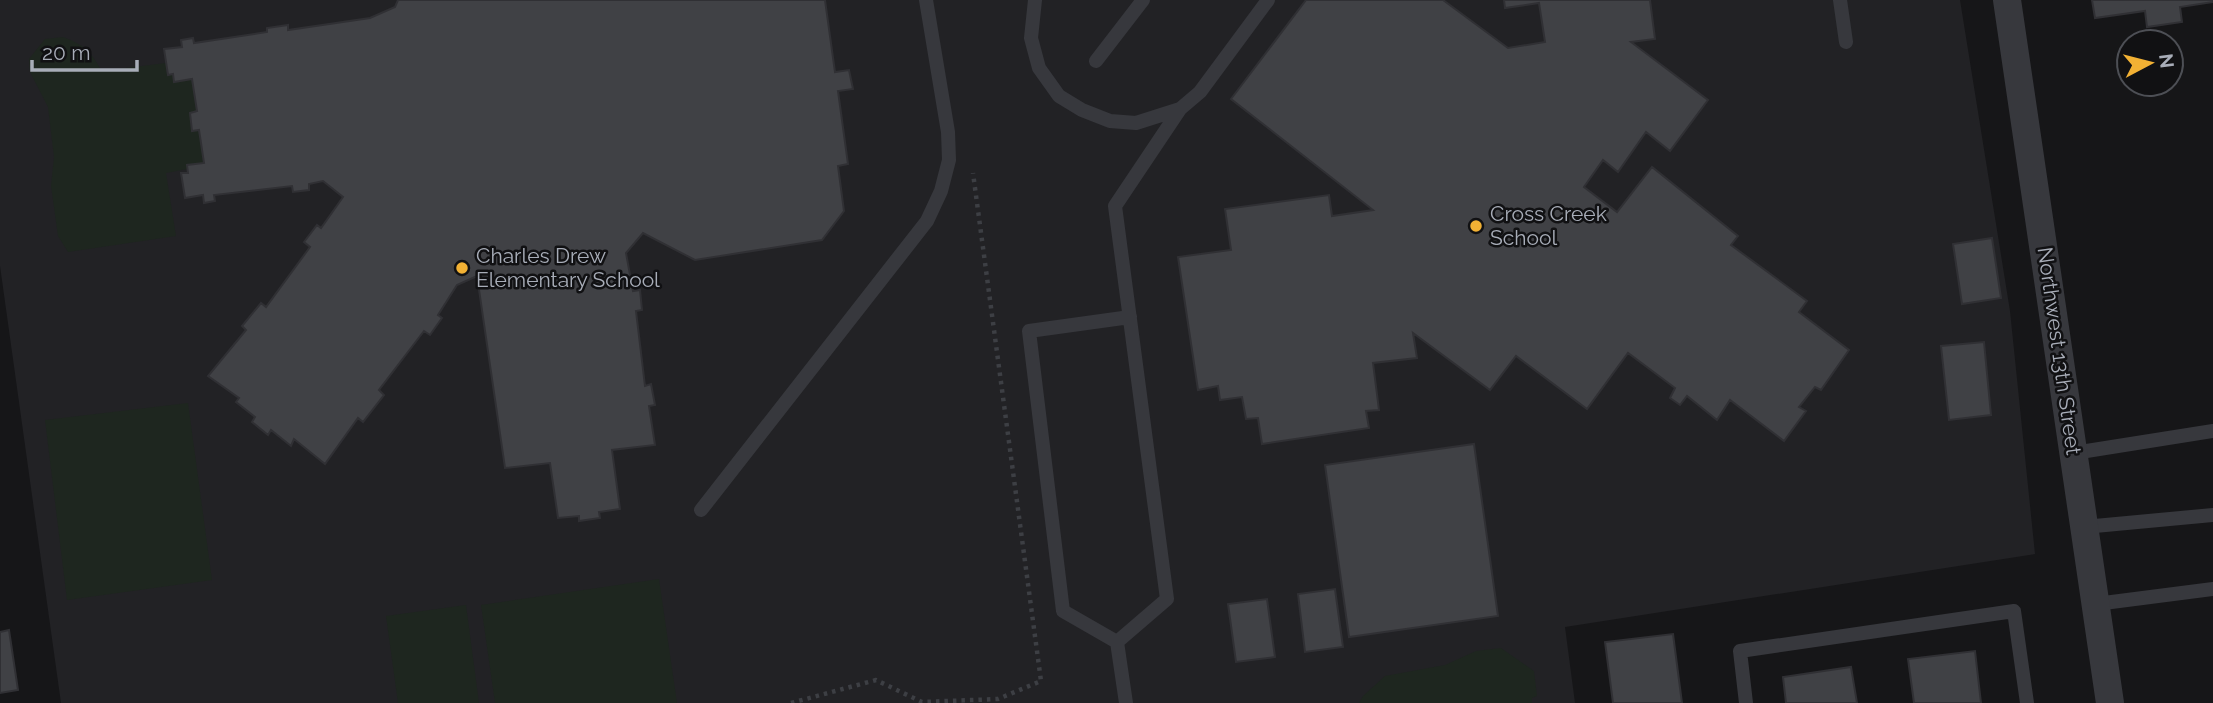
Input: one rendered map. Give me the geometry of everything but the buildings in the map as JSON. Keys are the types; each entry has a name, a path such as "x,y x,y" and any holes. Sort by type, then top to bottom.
{"street":[{"name":"Northwest 13th Street","path":"2007,0 2110,703"}],"lane":[{"path":"701,510 927,220 941,191 949,160 948,131 926,0"},
{"path":"1035,0 1031,38 1039,68 1059,96 1082,110 1110,121 1136,123 1180,109"},
{"path":"1097,61 1143,0"},
{"path":"1117,642 1167,599 1115,206 1180,109 1200,92 1268,0"},
{"path":"1840,0 1846,42"},
{"path":"1117,642 1063,611 1028,331 1130,317"},
{"path":"2074,453 2213,430"},
{"path":"2084,527 2213,515"},
{"path":"2096,604 2213,589"},
{"path":"1746,703 1740,651 2014,611 2027,703"},
{"path":"1117,642 1126,703"}],"path":[{"path":"791,703 876,680 922,702 998,699 1041,681 972,162"}],"shaded area":[{"path":"0,0 1960,0 2010,311 2035,554 1565,627 1575,703 61,703 0,266"},
{"path":"63,37 86,50 102,71 166,63 167,75 173,74 174,82 192,79 197,111 192,130 199,130 204,163 187,165 187,169 166,173 176,236 68,252 58,236 51,186 54,157 48,107 30,72 29,59 45,39"},
{"path":"188,403 212,580 67,600 45,420"},
{"path":"659,579 677,703 495,703 481,605"},
{"path":"466,605 479,703 398,703 386,616"},
{"path":"1501,648 1534,671 1537,696 1532,698 1532,703 1359,703 1385,676 1445,665 1476,651"}],"place":[{"name":"Cross Creek School","path":"1476,226"},
{"name":"Charles Drew Elementary School","path":"462,268"}]}
